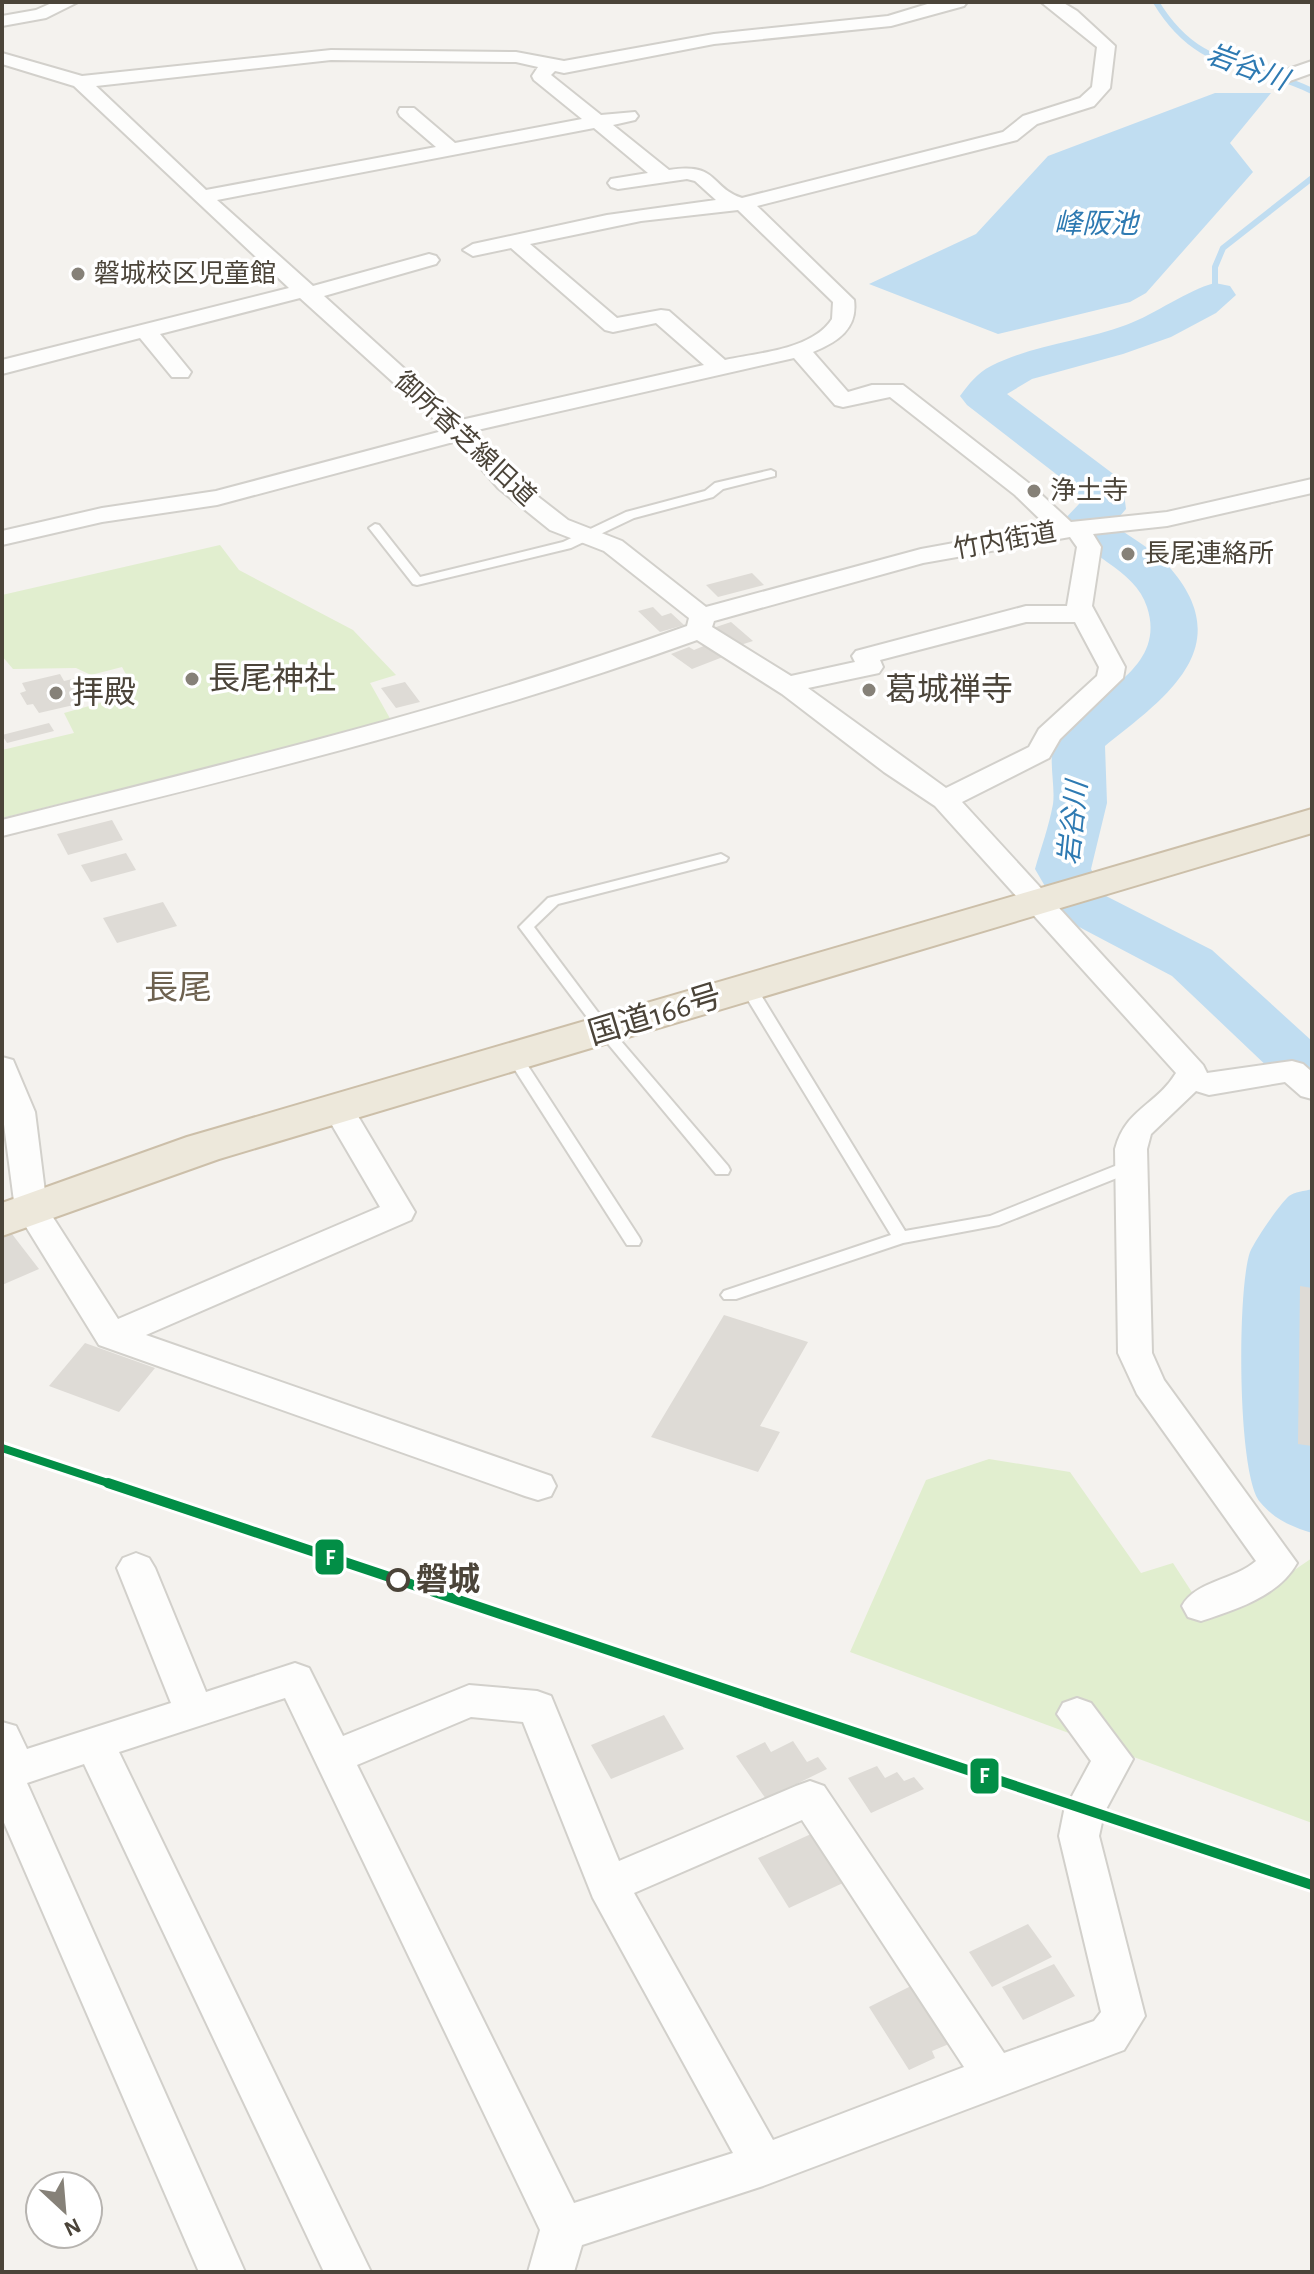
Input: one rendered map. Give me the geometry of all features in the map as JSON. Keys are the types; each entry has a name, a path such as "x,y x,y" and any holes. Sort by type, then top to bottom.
{"highway":[{"name":"国道166号","path":"16,1215 203,1148 1312,821"}],"street":[{"path":"2,21 40,14 69,2"},
{"path":"81,82 331,55 516,57 564,67 714,39 891,21 958,2"},
{"path":"473,250 675,210 738,205 1010,136 1030,120 1087,102 1101,88 1106,46 1071,15 1050,2"},
{"name":"御所香芝線旧道","path":"2,58 81,82 202,197 459,430 506,483 559,525 613,546 700,623 945,800 1192,1072 1189,1078"},
{"path":"550,64 541,76 662,174"},
{"path":"1287,76 1312,67"},
{"path":"407,112 452,150"},
{"path":"202,197 628,116"},
{"path":"2,538 102,515 217,498 459,430 799,350 822,341 839,329 846,310 843,300 738,205 702,177 687,173 662,174 618,183"},
{"path":"515,241 613,325 661,316 719,367"},
{"path":"2,367 429,260"},
{"path":"145,330 180,372"},
{"path":"799,350 843,400 895,390 1023,490 1081,528 1089,547 1079,606 1112,667 1110,678 1049,735 1039,752 945,800"},
{"name":"竹内街道","path":"700,623 921,556 1081,528 1167,519 1312,486"},
{"path":"787,685 870,667 865,656 1026,614 1084,614"},
{"path":"2,828 320,748 495,699 578,674 700,623"},
{"path":"2,1067 11,1115 16,1215 111,1336 538,1486"},
{"path":"1201,1606 1259,1581 1278,1563 1149,1385 1135,1353 1131,1149 1136,1130 1181,1090 1189,1078 1209,1085 1292,1071 1312,1089"},
{"path":"111,1336 399,1212 338,1108"},
{"path":"136,1568 194,1711"},
{"path":"222,2272 5,1764 94,1742 295,1679 557,2251 763,2165 1109,2036 1123,2016 1079,1836 1084,1811 1113,1759 1077,1714"},
{"path":"333,1758 469,1701 537,1707 608,1885 763,2165"},
{"path":"94,1742 348,2272"},
{"path":"608,1885 810,1798 995,2076"}],"lane":[{"path":"375,528 417,581 567,545 590,537 630,515 709,494 719,486 771,474"},
{"path":"721,858 553,901 526,927 604,1030 722,1170"},
{"path":"748,987 901,1238"},
{"path":"514,1056 633,1241"},
{"path":"730,1295 901,1238 993,1221 1131,1166"}],"green space":[{"name":"長尾神社","path":"220,545 239,570 353,630 396,675 370,683 392,722 2,818 2,750 74,733 64,713 136,693 122,667 91,675 76,668 13,669 2,656 2,595"},
{"path":"989,1459 1070,1472 1141,1573 1173,1563 1206,1614 1268,1588 1312,1558 1312,1823 850,1652 926,1480"}],"water":[{"name":"峰阪池","path":"1215,93 1271,93 1230,143 1253,172 1146,293 1130,302 998,334 869,284 976,234 1048,156"}],"building":[{"path":"752,573 764,585 718,597 706,585"},
{"path":"653,607 662,616 671,613 684,625 660,632 638,611"},
{"path":"731,622 753,641 731,648 710,629"},
{"path":"711,643 728,655 692,669 671,654 689,647 694,650"},
{"name":"拝殿","path":"60,674 64,681 81,677 91,694 74,698 78,704 39,713 33,704 27,705 20,693 26,691 22,683"},
{"path":"121,674 127,682 109,686 103,678"},
{"path":"405,682 420,702 396,708 381,688"},
{"path":"49,723 54,731 7,743 2,735"},
{"path":"112,820 123,840 68,855 57,834"},
{"path":"126,853 136,870 91,882 81,865"},
{"path":"163,902 177,926 117,943 103,918"},
{"path":"12,1234 39,1269 2,1285 2,1238"},
{"path":"1300,1286 1312,1288 1312,1446 1298,1444"},
{"path":"724,1315 808,1342 760,1426 780,1432 758,1472 651,1437"},
{"path":"85,1343 155,1368 119,1412 49,1386"},
{"path":"664,1715 684,1749 611,1779 591,1745"},
{"path":"793,1741 807,1762 818,1757 827,1769 766,1799 736,1756 765,1742 771,1752"},
{"path":"877,1766 885,1778 897,1772 904,1781 914,1777 924,1789 871,1813 848,1778"},
{"path":"811,1834 843,1883 789,1908 758,1858"},
{"path":"1028,1924 1052,1957 992,1987 969,1952"},
{"path":"1054,1964 1075,1996 1023,2020 1002,1987"},
{"path":"911,1986 949,2044 932,2051 935,2058 909,2070 869,2007"}],"waterway":[{"name":"岩谷川","path":"1156,2 1172,25 1207,53 1312,91"},
{"name":"岩谷川","path":"1215,295 1215,267 1223,248 1312,178"},
{"name":"岩谷川","path":"1215,295 1172,321 1140,334 1017,370 991,385 982,396 1100,486 1103,509 1084,523 1155,580 1171,605 1176,629 1170,651 1158,672 1120,709 1079,741 1080,803 1063,869 1084,907 1192,963 1312,1075"},
{"name":"岩谷川","path":"1312,1211 1283,1252 1277,1287 1277,1404 1285,1483 1312,1506"}],"transit line":[{"name":"F","path":"2,1448 1312,1885"}],"place":[{"name":"磐城校区児童館","path":"78,274"},
{"name":"浄土寺","path":"1034,491"},
{"name":"長尾連絡所","path":"1128,554"},
{"name":"長尾神社","path":"192,679"},
{"name":"葛城禅寺","path":"869,690"},
{"name":"拝殿","path":"56,693"},
{"name":"磐城","path":"398,1580"}],"district":[{"name":"長尾","path":"178,989"}]}
